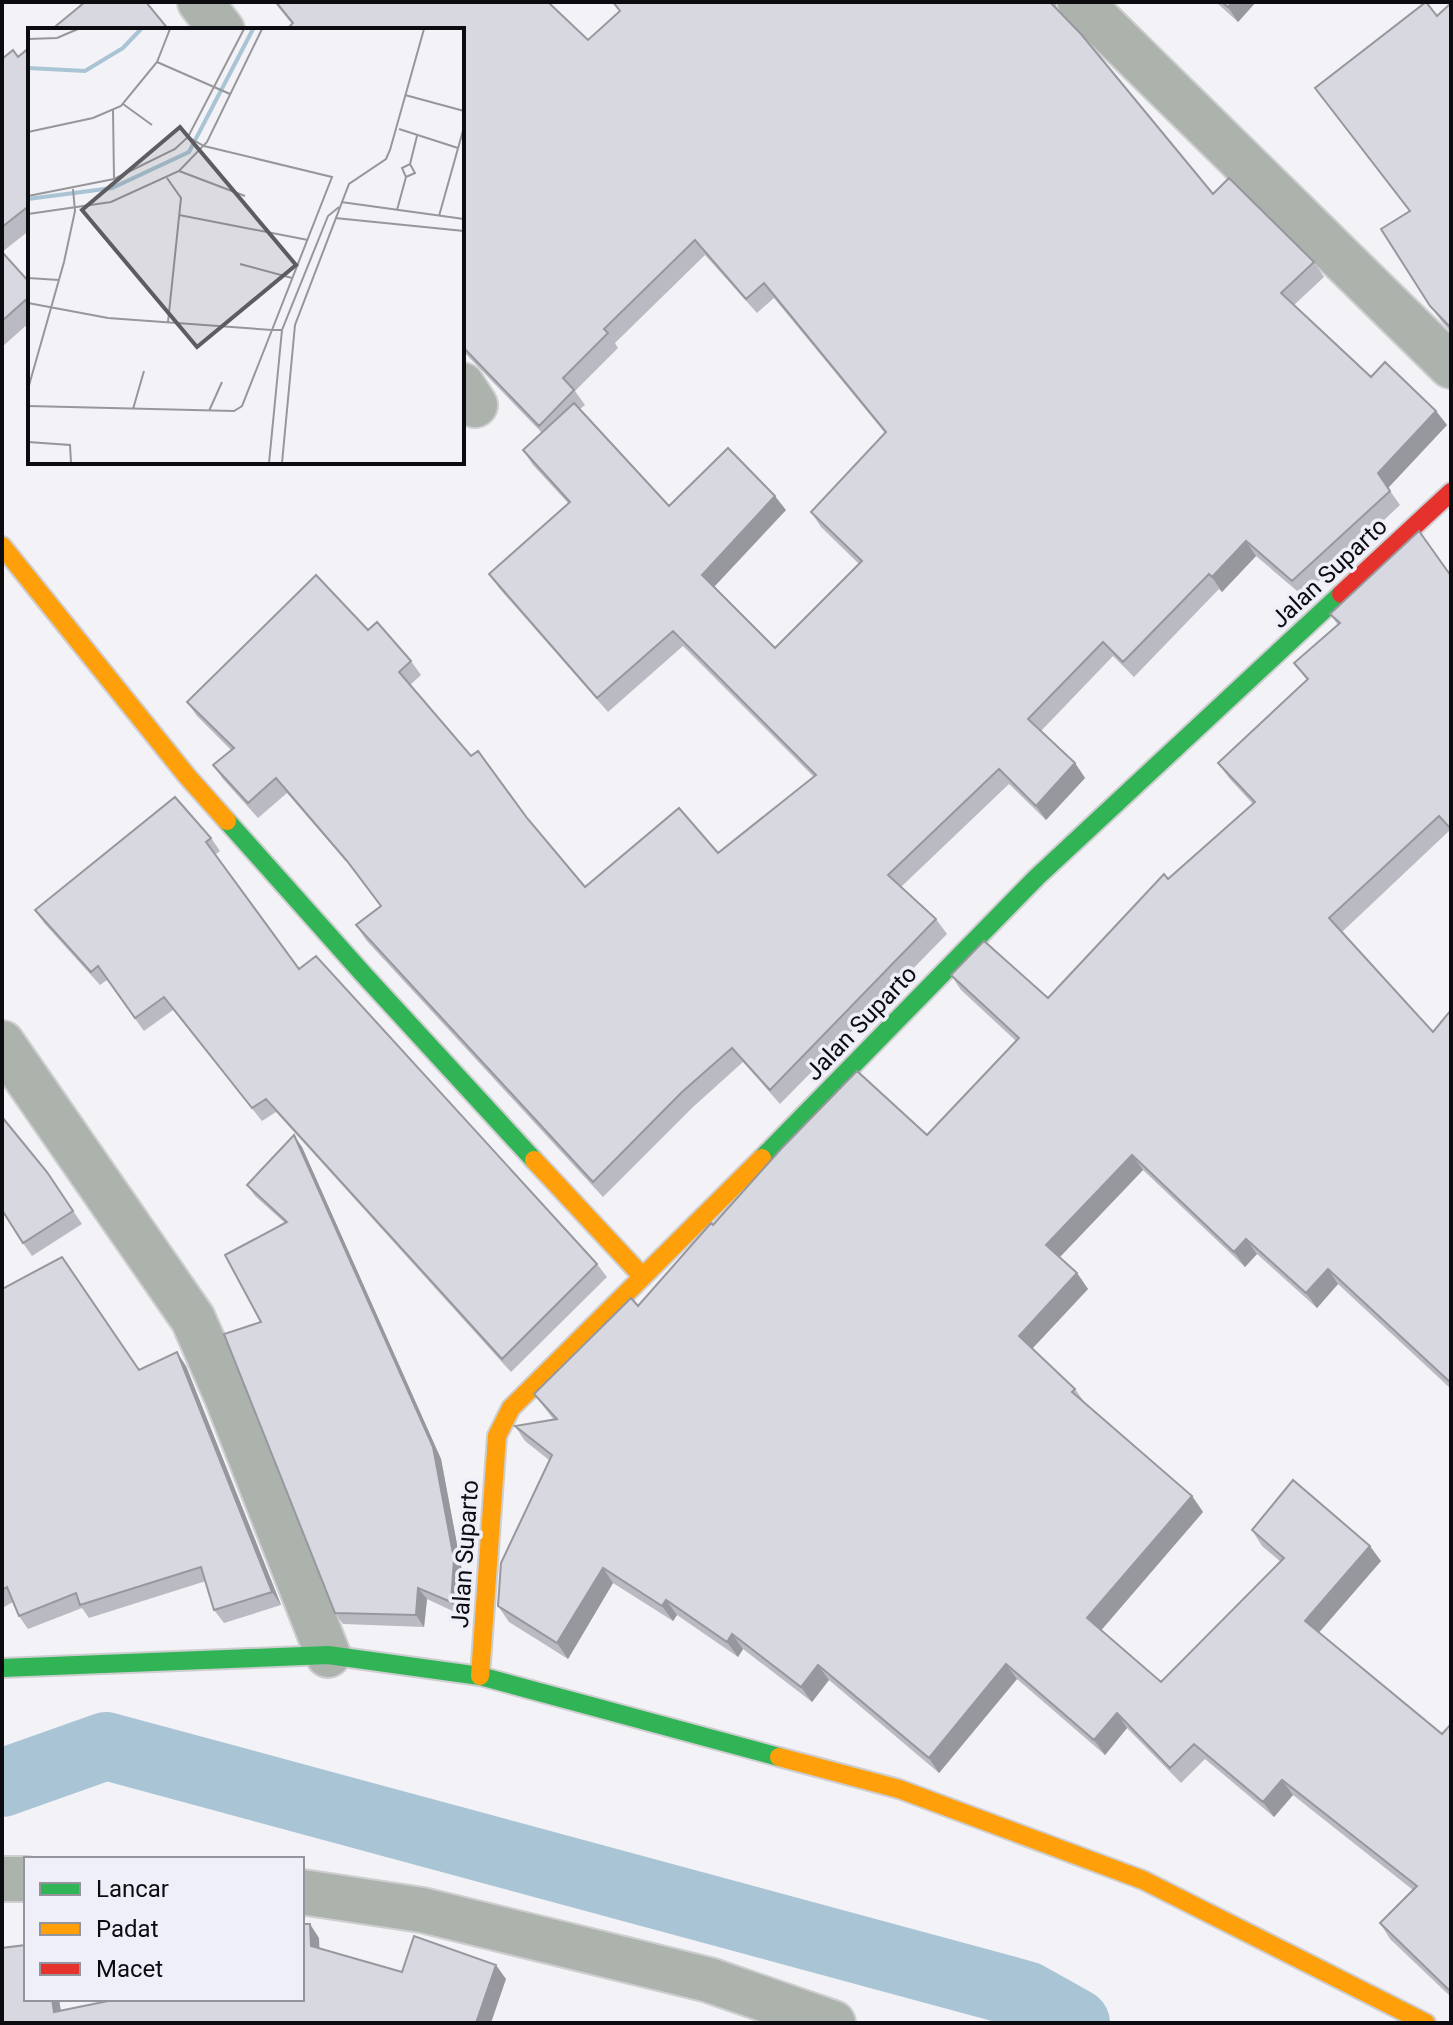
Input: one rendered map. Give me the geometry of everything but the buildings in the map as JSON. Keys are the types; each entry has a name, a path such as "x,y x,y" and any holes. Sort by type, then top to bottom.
{"street":[{"path":"200,2 220,28"},
{"path":"1080,2 1451,366"},
{"name":"Jalan Suparto","path":"480,1676 497,1436 511,1408 807,1113 1037,877 1451,492"},
{"path":"2,546 187,776 365,976 642,1276"},
{"path":"2,1043 193,1319 233,1411 328,1655"},
{"path":"2,1668 328,1655 480,1676 913,1794 1143,1880 1426,2023"},
{"path":"2,1878 24,1879"},
{"path":"304,1892 422,1910 709,1980 833,2023"}],"waterway":[{"path":"2,1783 106,1746 1026,1995 1076,2023"}],"traffic: fast":[{"path":"762,1158 1037,877 1341,594"},
{"path":"227,821 534,1160"},
{"path":"2,1668 328,1655 480,1676 779,1757"}],"traffic: slow":[{"path":"2,546 187,776 227,821"},
{"path":"480,1676 497,1436 511,1408 762,1158"},
{"path":"534,1160 642,1276"},
{"path":"779,1757 899,1789 1143,1880 1426,2023"}],"traffic: jam":[{"path":"1341,594 1451,492"}]}
